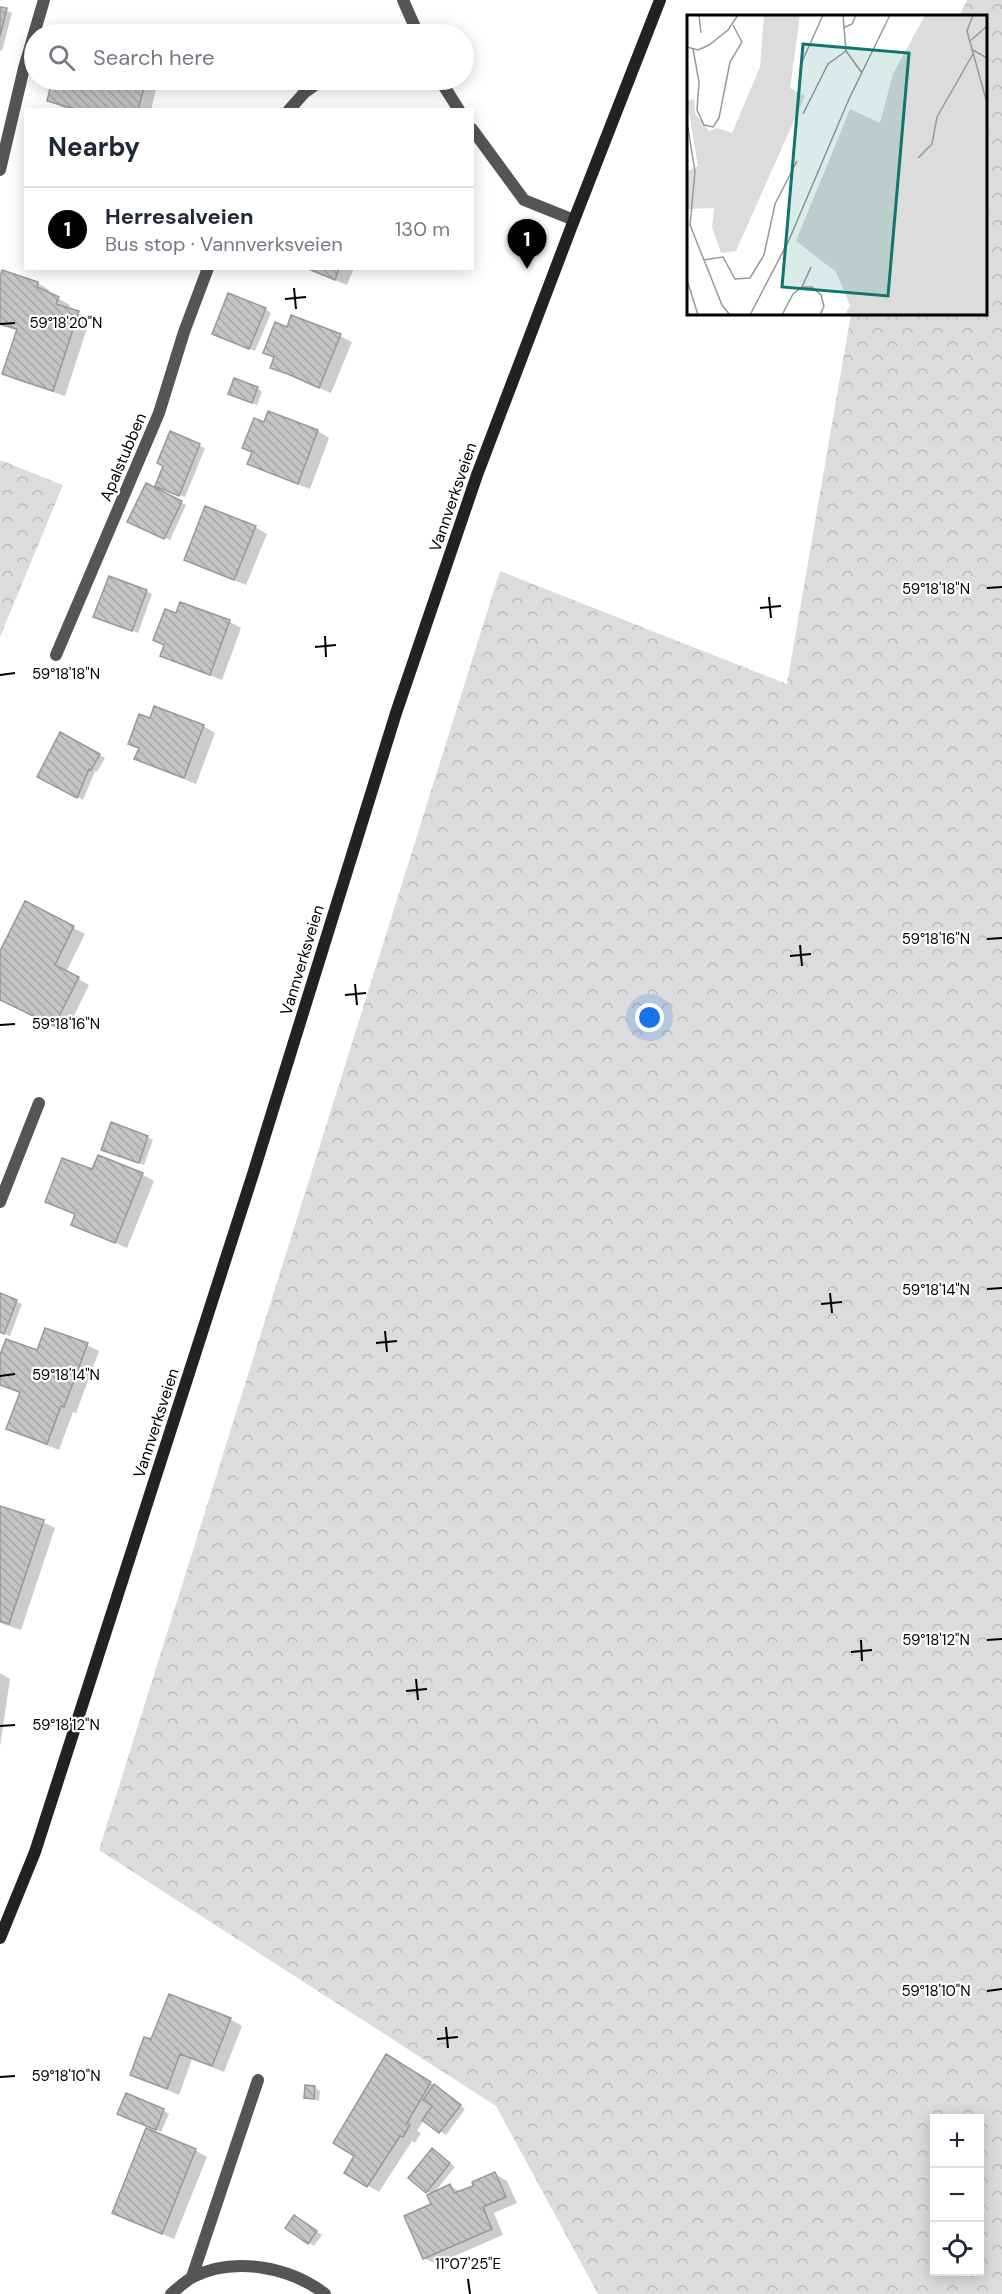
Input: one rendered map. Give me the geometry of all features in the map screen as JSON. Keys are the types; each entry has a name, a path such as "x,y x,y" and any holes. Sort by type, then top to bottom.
{"main road":[{"name":"Vannverksveien","path":"0,1938 35,1852 253,1174 396,713 477,475 660,0"}],"street":[{"path":"37,24 44,0"},
{"path":"403,0 410,24"},
{"path":"0,170 24,68"},
{"path":"291,108 308,90"},
{"path":"446,90 458,108"},
{"path":"474,132 524,200 574,220"},
{"name":"Apalstubben","path":"56,655 159,413 184,332 207,270"},
{"path":"0,1202 39,1103"},
{"path":"192,2277 258,2080"},
{"path":"171,2294 192,2277 237,2266 283,2272 302,2279 325,2294"}],"green space":[{"path":"967,0 1002,0 1002,2294 598,2294 496,2106 99,1850 500,571 787,684 851,315 987,315 987,15 960,15"},
{"path":"0,460 63,485 0,637"}],"building":[{"path":"0,7 7,8 0,36"},
{"path":"50,90 143,90 139,108 72,108 47,101"},
{"path":"2,270 38,282 37,287 59,297 56,304 79,311 53,391 2,374 17,329 0,324"},
{"path":"311,270 338,270 335,280"},
{"path":"228,293 266,308 249,349 212,334"},
{"path":"291,315 341,334 319,388 270,368 274,357 263,353 275,322 287,327"},
{"path":"234,378 258,387 252,403 228,394"},
{"path":"268,411 318,430 298,484 247,464 252,452 242,448 254,418 264,422"},
{"path":"170,431 200,444 179,496 155,486 163,466 157,463"},
{"path":"146,483 182,501 164,539 127,522"},
{"path":"205,506 256,526 234,580 184,560"},
{"path":"109,576 147,590 132,631 93,617"},
{"path":"180,602 230,620 210,675 160,656 164,645 153,640 165,609 176,613"},
{"path":"154,706 204,725 184,778 134,759 139,748 128,744 139,714 150,718"},
{"path":"60,732 100,754 91,770 89,769 77,798 37,777"},
{"path":"25,901 74,926 55,965 79,977 54,1026 0,1000 0,951"},
{"path":"111,1122 148,1136 139,1163 101,1150"},
{"path":"98,1155 143,1173 115,1243 71,1225 75,1214 45,1202 62,1158 92,1169"},
{"path":"0,1293 17,1300 4,1334 0,1332"},
{"path":"45,1328 88,1343 64,1407 61,1406 47,1444 6,1429 20,1392 0,1385 0,1355 6,1339 37,1350"},
{"path":"0,1506 44,1520 9,1624 0,1621"},
{"path":"169,1994 231,2018 212,2066 180,2054 167,2089 130,2075 144,2037 151,2039"},
{"path":"386,2054 431,2082 407,2123 410,2125 403,2137 400,2136 367,2187 344,2173 354,2156 333,2143"},
{"path":"434,2084 461,2105 439,2133 422,2120 432,2106 423,2100"},
{"path":"305,2085 315,2086 314,2099 304,2098"},
{"path":"126,2093 164,2109 156,2130 117,2114"},
{"path":"146,2128 196,2149 162,2234 112,2213"},
{"path":"432,2148 450,2163 426,2193 408,2178"},
{"path":"495,2172 506,2197 483,2207 492,2229 423,2259 404,2216 431,2204 427,2195 450,2184 454,2193 473,2186 472,2182"},
{"path":"294,2215 317,2231 308,2244 285,2228"}],"place":[{"name":"Herresalveien","path":"527,269"}]}
